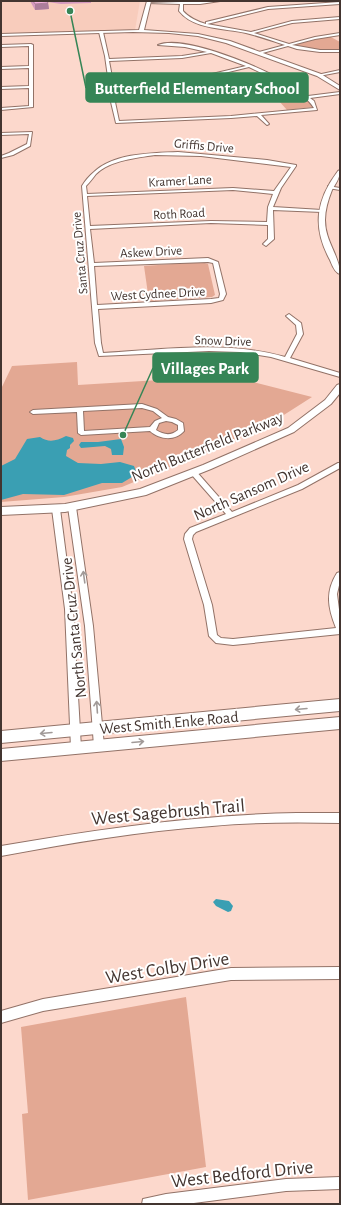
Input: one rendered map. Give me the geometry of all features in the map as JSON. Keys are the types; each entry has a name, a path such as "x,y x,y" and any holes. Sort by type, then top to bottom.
{"street":[{"path":"141,31 149,2 218,1"},
{"path":"182,2 181,11 185,16 204,24 250,33 286,45 310,50 340,50"},
{"path":"204,24 268,8 304,4 340,3"},
{"path":"250,33 292,22 340,18"},
{"path":"1,35 141,31 198,35 260,52 318,76 340,88"},
{"path":"101,32 108,60 110,78 212,75 247,66"},
{"path":"260,52 329,34 340,34"},
{"path":"160,45 168,44 184,46 211,52 247,66 286,83 308,97 316,107 316,110 218,118 116,122 113,102 116,100 225,95 286,83"},
{"path":"1,46 31,45 31,107 1,109"},
{"path":"108,60 182,57 211,52"},
{"path":"1,68 31,67"},
{"path":"318,76 340,72"},
{"path":"1,88 31,87"},
{"path":"308,97 340,93"},
{"path":"259,115 267,124"},
{"path":"1,134 31,133 29,145 1,157"},
{"name":"Griffis Drive","path":"112,163 127,158 152,154 179,153 279,163 294,166 285,177 277,193"},
{"name":"Santa Cruz Drive","path":"101,355 98,343 89,228 84,186 87,180 101,168 112,163"},
{"path":"340,172 326,193 322,211 325,242 340,272"},
{"path":"330,187 340,189"},
{"name":"Kramer Lane","path":"85,195 233,189 277,193"},
{"path":"266,244 271,240 270,224 272,208 277,193"},
{"path":"272,208 322,211"},
{"name":"Roth Road","path":"89,228 211,222 270,224"},
{"name":"Askew Drive","path":"92,265 204,259 211,260 215,262 220,279 223,294 221,299"},
{"name":"West Cydnee Drive","path":"96,307 211,301 221,299"},
{"path":"288,359 300,334 299,324 289,316"},
{"name":"Snow Drive","path":"101,355 225,349 240,350 272,355 340,375"},
{"name":"North Butterfield Parkway","path":"1,511 72,507 142,492 291,430 328,402 340,387"},
{"path":"33,412 142,406 155,410 165,419"},
{"path":"80,409 81,433 153,429"},
{"path":"165,419 178,421 182,427 181,431 175,436 165,437 157,434 153,429 157,422 165,419"},
{"name":"North Sansom Drive","path":"340,465 300,487 193,530 189,534 188,539 208,605 213,636 219,641 233,642 340,631"},
{"path":"193,472 231,515"},
{"name":"North Santa Cruz Drive","path":"72,507 87,597 99,746"},
{"name":"North Santa Cruz Drive","path":"56,509 69,609 76,748"},
{"path":"340,575 336,579 332,597 340,628"},
{"name":"West Smith Enke Road","path":"1,737 340,706"},
{"name":"West Smith Enke Road","path":"1,755 340,723"},
{"name":"West Sagebrush Trail","path":"1,851 76,837 176,823 302,817 340,818"},
{"name":"West Colby Drive","path":"1,1017 43,1005 231,974 340,973"},
{"name":"West Bedford Drive","path":"148,1204 166,1200 286,1185 340,1183"}],"shaded area":[{"path":"1,1 140,1 135,30 1,34"},
{"path":"329,36 340,42 340,49 320,50 294,45"},
{"path":"284,85 301,93 313,107 287,110 279,101 261,91"},
{"path":"201,262 208,264 215,295 212,297 149,301 144,266"},
{"path":"77,362 78,385 208,377 241,379 312,397 265,427 122,487 64,497 1,502 1,389 12,366"},
{"path":"186,997 206,1167 28,1200 22,1114 28,1113 21,1027"}],"water":[{"path":"66,436 73,438 74,441 67,450 66,456 78,463 101,464 120,462 134,466 137,474 122,483 102,483 64,495 23,494 1,500 1,466 15,459 27,439 40,437 53,441"},
{"path":"121,439 124,447 123,455 112,455 111,449 105,446 81,448 79,445 81,442 98,442"},
{"path":"216,899 229,901 233,906 231,911 228,912 216,906 213,902"}],"building":[{"path":"33,1 47,1 48,3 35,4"}],"place":[{"name":"Butterfield Elementary School","path":"70,11"},
{"name":"Villages Park","path":"123,435"}]}
